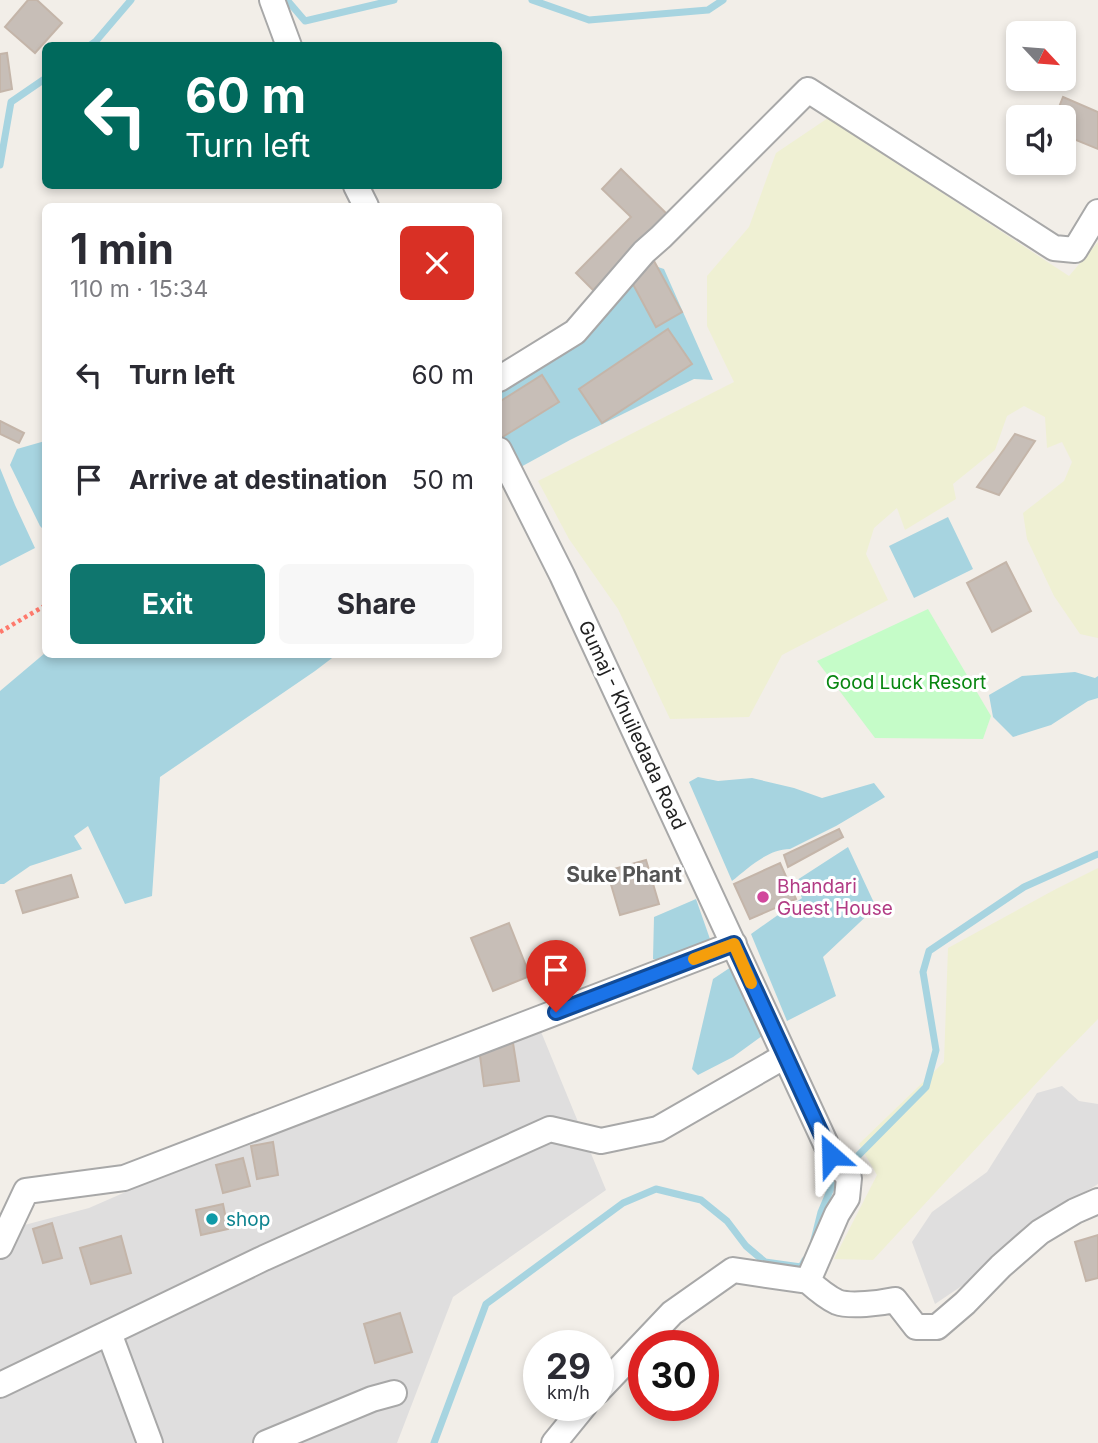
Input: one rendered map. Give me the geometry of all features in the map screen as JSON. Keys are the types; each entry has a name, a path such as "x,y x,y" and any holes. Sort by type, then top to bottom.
{"street":[{"path":"272,0 288,42"},
{"path":"502,377 575,332 643,252 808,90 1054,248 1075,250 1098,212"},
{"name":"Gumaj - Khuiledada Road","path":"502,456 562,575 831,1155 849,1178 847,1198 837,1214 808,1281"},
{"path":"0,1246 26,1191 124,1178 734,944"},
{"path":"0,1385 264,1258 550,1129 601,1141 658,1129 785,1056"},
{"path":"614,1374 671,1313 733,1270 808,1281 839,1303 876,1304 895,1300 916,1327 937,1327 1040,1232 1098,1201"},
{"path":"109,1333 150,1443"},
{"path":"266,1443 372,1399 394,1393"},
{"path":"554,1443 572,1421"}],"path":[{"path":"0,632 42,607"}],"shaded area":[{"path":"537,1022 606,1190 453,1297 397,1443 0,1443 0,1218 13,1228 89,1208 224,1149"},
{"path":"1062,1086 1079,1101 1098,1104 1098,1184 1031,1225 984,1271 935,1304 912,1242 932,1212 987,1172 1037,1093"}],"green space":[{"path":"828,118 1069,276 1098,242 1098,638 1080,634 1054,596 1027,539 1023,513 1064,481 1072,462 1062,442 1047,448 1045,417 1024,406 1007,416 995,450 953,484 956,499 905,530 897,508 874,528 866,554 888,600 782,655 749,717 670,719 618,609 569,539 538,481 734,382 707,326 707,276 749,227 776,153"},
{"name":"Good Luck Resort","path":"928,609 991,716 983,739 875,738 817,661"},
{"path":"1098,868 1098,1019 873,1260 834,1259 877,1175 859,1144 944,1062 948,948"}],"water":[{"path":"634,259 664,269 713,380 694,379 570,440 502,477 502,369 549,350"},
{"path":"42,442 42,528 10,465 17,449"},
{"path":"0,468 35,548 0,566"},
{"path":"948,517 973,569 914,598 889,546"},
{"path":"42,656 42,658 332,658 160,777 152,896 125,904 88,826 74,836 82,849 30,866 0,884 0,691"},
{"path":"1075,672 1095,678 1098,676 1098,698 1088,701 1051,725 1013,737 993,717 989,695 1022,676"},
{"path":"698,777 718,781 752,778 822,798 874,783 885,797 790,849 766,856 732,881 689,782"},
{"path":"848,847 876,907 823,957 836,996 787,1021 751,934 802,898 794,882"},
{"path":"696,899 710,939 672,963 653,959 654,917"},
{"path":"734,965 766,1033 733,1057 698,1075 692,1069 713,979"}],"building":[{"path":"28,0 37,0 62,23 42,42 35,53 5,27"},
{"path":"7,53 12,89 0,92 0,54"},
{"path":"1063,97 1098,112 1098,149 1076,140 1076,105 1060,105"},
{"path":"621,169 667,214 593,290 576,273 631,217 602,189"},
{"path":"654,261 682,312 656,327 628,275"},
{"path":"668,329 692,364 602,423 579,389"},
{"path":"542,375 559,402 502,437 502,400"},
{"path":"0,421 24,433 19,443 0,434"},
{"path":"1015,434 1035,441 999,495 977,487"},
{"path":"1006,562 1031,611 992,632 967,583"},
{"path":"839,829 843,837 788,867 784,855"},
{"path":"646,860 659,904 620,915 607,871"},
{"path":"780,863 796,899 750,919 734,884"},
{"path":"71,875 78,897 23,913 16,891"},
{"path":"509,923 530,976 493,991 471,938"},
{"path":"513,1043 519,1081 484,1086 479,1048"},
{"path":"273,1142 278,1175 257,1179 251,1146"},
{"path":"243,1158 250,1186 223,1193 216,1165"},
{"name":"shop","path":"223,1204 228,1229 201,1235 196,1210"},
{"path":"52,1223 62,1258 43,1263 33,1229"},
{"path":"1098,1235 1098,1278 1086,1281 1075,1242"},
{"path":"121,1236 131,1273 91,1284 80,1248"},
{"path":"400,1313 412,1352 375,1363 364,1324"}],"waterway":[{"path":"95,42 131,0"},
{"path":"287,0 305,21 394,0"},
{"path":"532,0 589,20 708,10 723,0"},
{"path":"0,165 11,102 42,81"},
{"path":"814,1240 821,1212 835,1179 926,1087 936,1050 923,972 929,951 1024,887 1098,854"},
{"path":"434,1443 486,1304 623,1203 656,1189 701,1200 727,1221 746,1246 765,1262 801,1267 805,1260"}],"slow traffic":[{"path":"694,959 734,944 751,983"}],"place":[{"name":"Bhandari Guest House","path":"763,897"},
{"name":"shop","path":"212,1219"}],"district":[{"name":"Suke Phant","path":"624,874"}],"route":[{"path":"556,1012 734,944 831,1155"}]}
